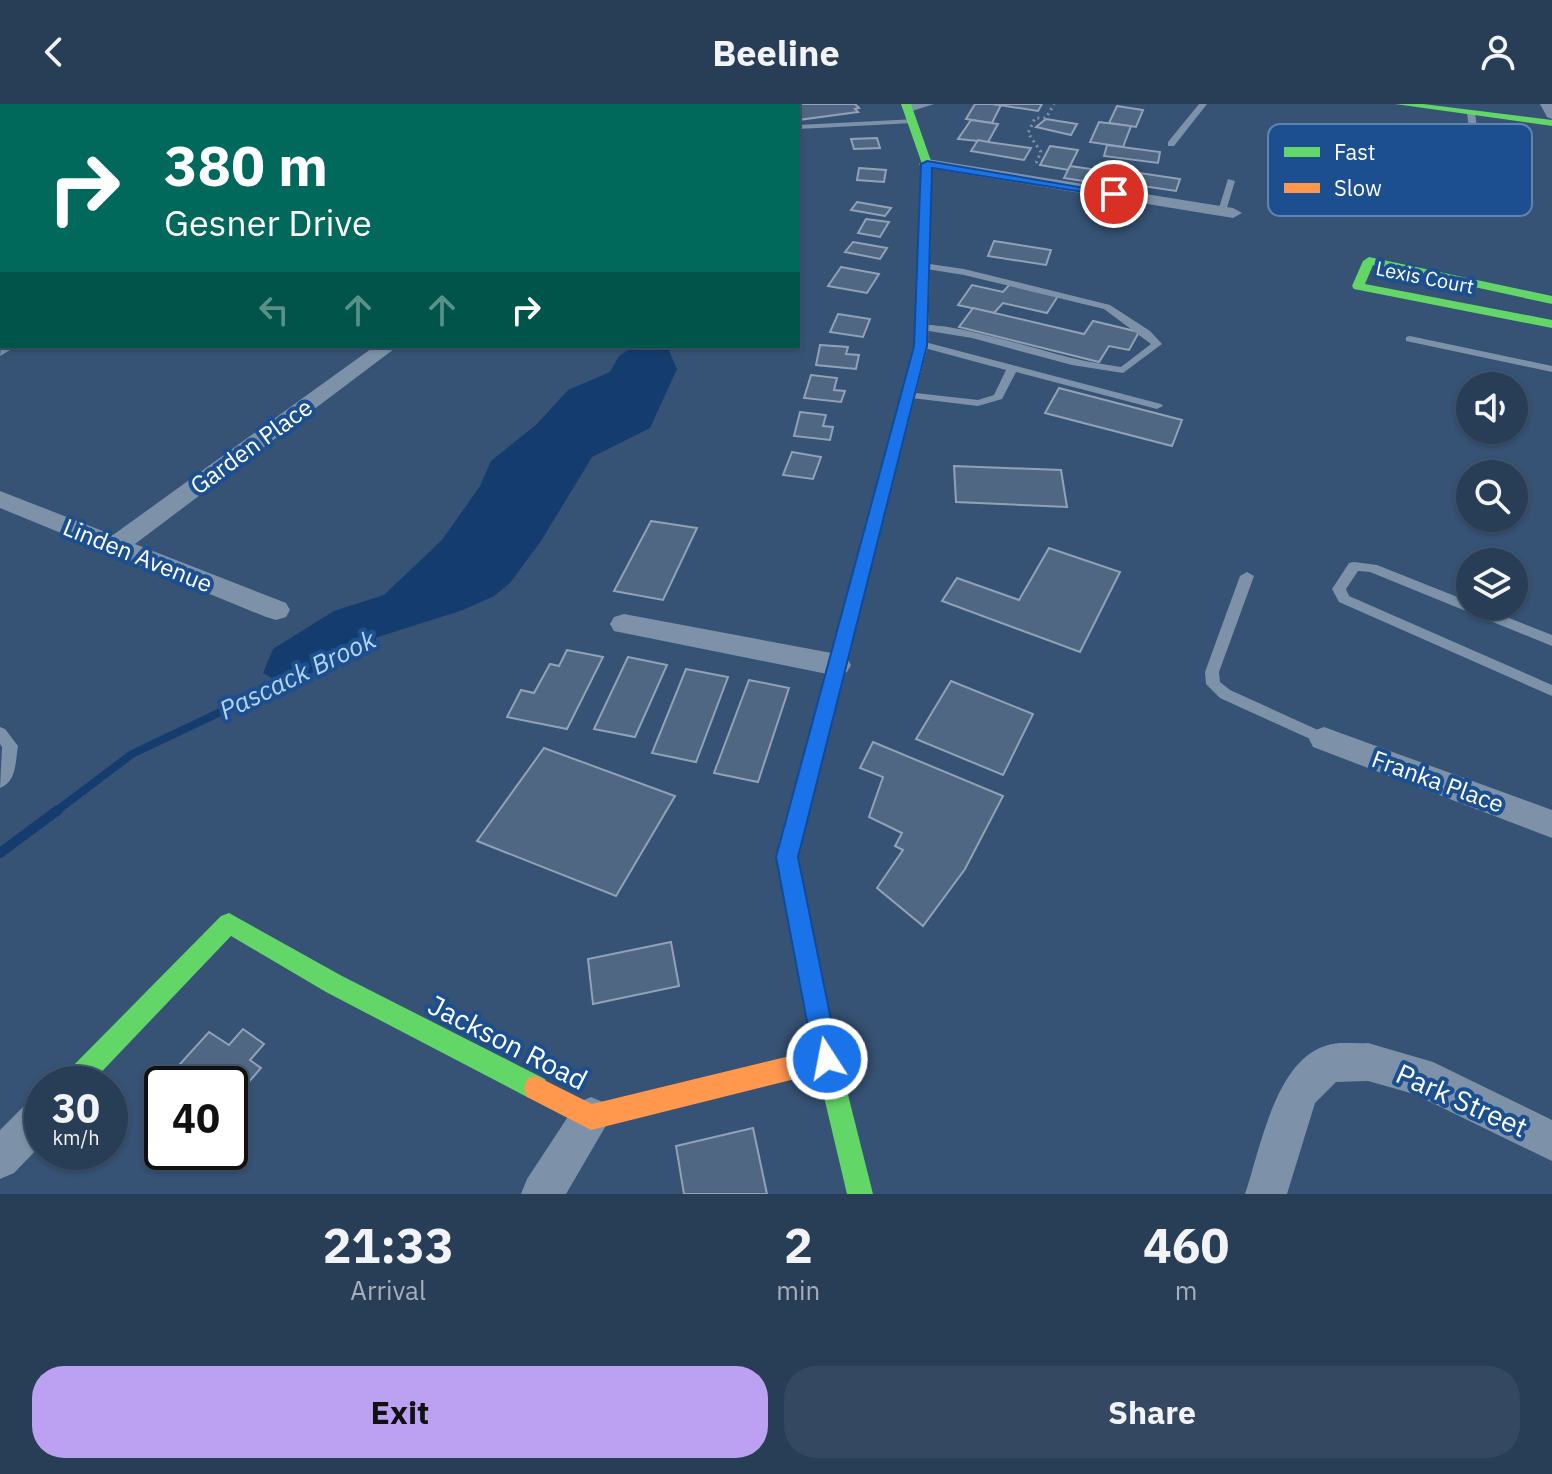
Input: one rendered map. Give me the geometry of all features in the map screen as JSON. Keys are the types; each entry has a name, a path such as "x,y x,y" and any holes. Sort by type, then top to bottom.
{"street":[{"path":"1400,104 1552,123"},
{"path":"1547,104 1552,114"},
{"path":"860,1194 827,1059 787,857 921,336 927,164 914,109"},
{"path":"927,164 1228,212"},
{"name":"Lexis Court","path":"1552,300 1369,261 1358,286 1552,324"},
{"name":"Garden Place","path":"115,546 385,348"},
{"name":"Linden Avenue","path":"0,499 276,610"},
{"path":"624,624 837,665"},
{"name":"Franka Place","path":"1324,739 1552,824"},
{"name":"Jackson Road","path":"90,1066 229,923 334,984 591,1117 827,1059"},
{"name":"Park Street","path":"1266,1194 1299,1091 1328,1063 1368,1062 1419,1076 1552,1141"},
{"path":"542,1194 591,1117"},
{"path":"0,1159 24,1134"}],"lane":[{"path":"1171,144 1203,104"},
{"path":"800,127 914,109"},
{"path":"1471,113 1473,124"},
{"path":"1228,212 1231,181"},
{"path":"921,336 983,337 1093,367 1123,370 1157,344 1148,333 1123,321 1107,307 964,272 923,266"},
{"path":"921,336 1012,369 1157,406"},
{"path":"1410,339 1552,369"},
{"path":"907,395 978,403 998,397 1012,369"},
{"path":"1552,641 1372,568 1354,566 1339,589 1344,599 1552,691"},
{"path":"1247,576 1212,672 1213,684 1225,694 1324,739"},
{"path":"0,733 10,746 6,776 0,782"}],"path":[{"path":"1023,179 1041,152 1028,133 1029,127 1035,118 1046,118 1054,104"}],"water":[{"path":"632,348 668,348 677,369 650,428 592,457 541,541 510,583 494,596 463,610 378,637 281,683 263,673 273,649 334,611 384,595 442,540 480,486 491,461 537,424 568,390 610,372 619,356"}],"building":[{"path":"800,104 855,104 858,112 800,120"},
{"path":"975,104 1001,105 992,123 966,119"},
{"path":"993,104 1042,104 1038,111"},
{"path":"1117,106 1143,110 1136,127 1109,123"},
{"path":"1046,119 1077,124 1071,135 1036,127"},
{"path":"971,120 998,124 988,142 958,139"},
{"path":"1099,122 1131,126 1123,147 1090,142"},
{"path":"877,138 880,148 854,149 851,139"},
{"path":"978,140 1031,148 1024,160 971,151"},
{"path":"1107,145 1160,152 1158,163 1104,156"},
{"path":"1050,146 1078,150 1068,170 1040,165"},
{"path":"1070,166 1125,174 1120,187 1064,178"},
{"path":"859,168 886,170 884,182 857,180"},
{"path":"1126,171 1180,179 1176,191 1122,183"},
{"path":"857,202 891,208 885,216 851,210"},
{"path":"866,219 889,222 880,237 858,233"},
{"path":"994,241 1051,250 1046,265 988,256"},
{"path":"853,242 887,248 880,259 845,252"},
{"path":"841,267 879,274 867,293 828,286"},
{"path":"1010,284 1058,296 1047,313 1003,303 994,313 958,305 972,285 1003,292"},
{"path":"973,308 1084,334 1093,321 1139,332 1129,350 1109,346 1099,362 959,327"},
{"path":"838,314 870,319 863,337 830,332"},
{"path":"820,345 848,347 846,354 859,355 856,369 816,365"},
{"path":"811,375 837,378 834,390 845,391 841,402 804,398"},
{"path":"1059,388 1182,420 1172,446 1045,413"},
{"path":"800,412 826,415 823,426 833,427 830,440 794,436"},
{"path":"792,452 821,457 813,479 783,475"},
{"path":"954,466 1061,470 1067,507 956,502"},
{"path":"651,521 697,528 663,600 614,591"},
{"path":"1049,548 1120,572 1080,652 942,601 957,578 1019,600"},
{"path":"567,650 603,657 567,729 507,717 521,690 534,693 550,664 559,666"},
{"path":"628,657 667,665 635,737 594,729"},
{"path":"686,669 728,677 696,762 652,753"},
{"path":"749,680 789,688 758,782 714,773"},
{"path":"951,681 1033,714 1003,775 916,739"},
{"path":"873,742 1003,796 965,869 923,926 877,888 903,850 895,846 902,833 869,817 883,777 860,768"},
{"path":"544,748 675,796 616,896 477,841"},
{"path":"671,942 679,986 593,1004 588,959"},
{"path":"243,1029 264,1044 250,1060 261,1068 248,1083 248,1066 180,1064 209,1032 229,1045"},
{"path":"753,1128 767,1194 684,1194 676,1146"}],"waterway":[{"name":"Pascack Brook","path":"55,812 132,754 372,640"},
{"name":"Pascack Brook","path":"0,853 58,810"}],"traffic: fast":[{"path":"906,104 927,164 924,256"},
{"path":"1400,104 1552,123"},
{"path":"1552,300 1369,261 1358,286 1552,324"},
{"path":"836,668 787,857 827,1059 860,1194"},
{"path":"90,1066 229,923 334,984 536,1088"}],"traffic: slow":[{"path":"836,668 921,346 924,256"},
{"path":"536,1088 591,1117 827,1059"}],"route":[{"path":"827,1059 787,857 921,346 927,164 1114,194"}]}
